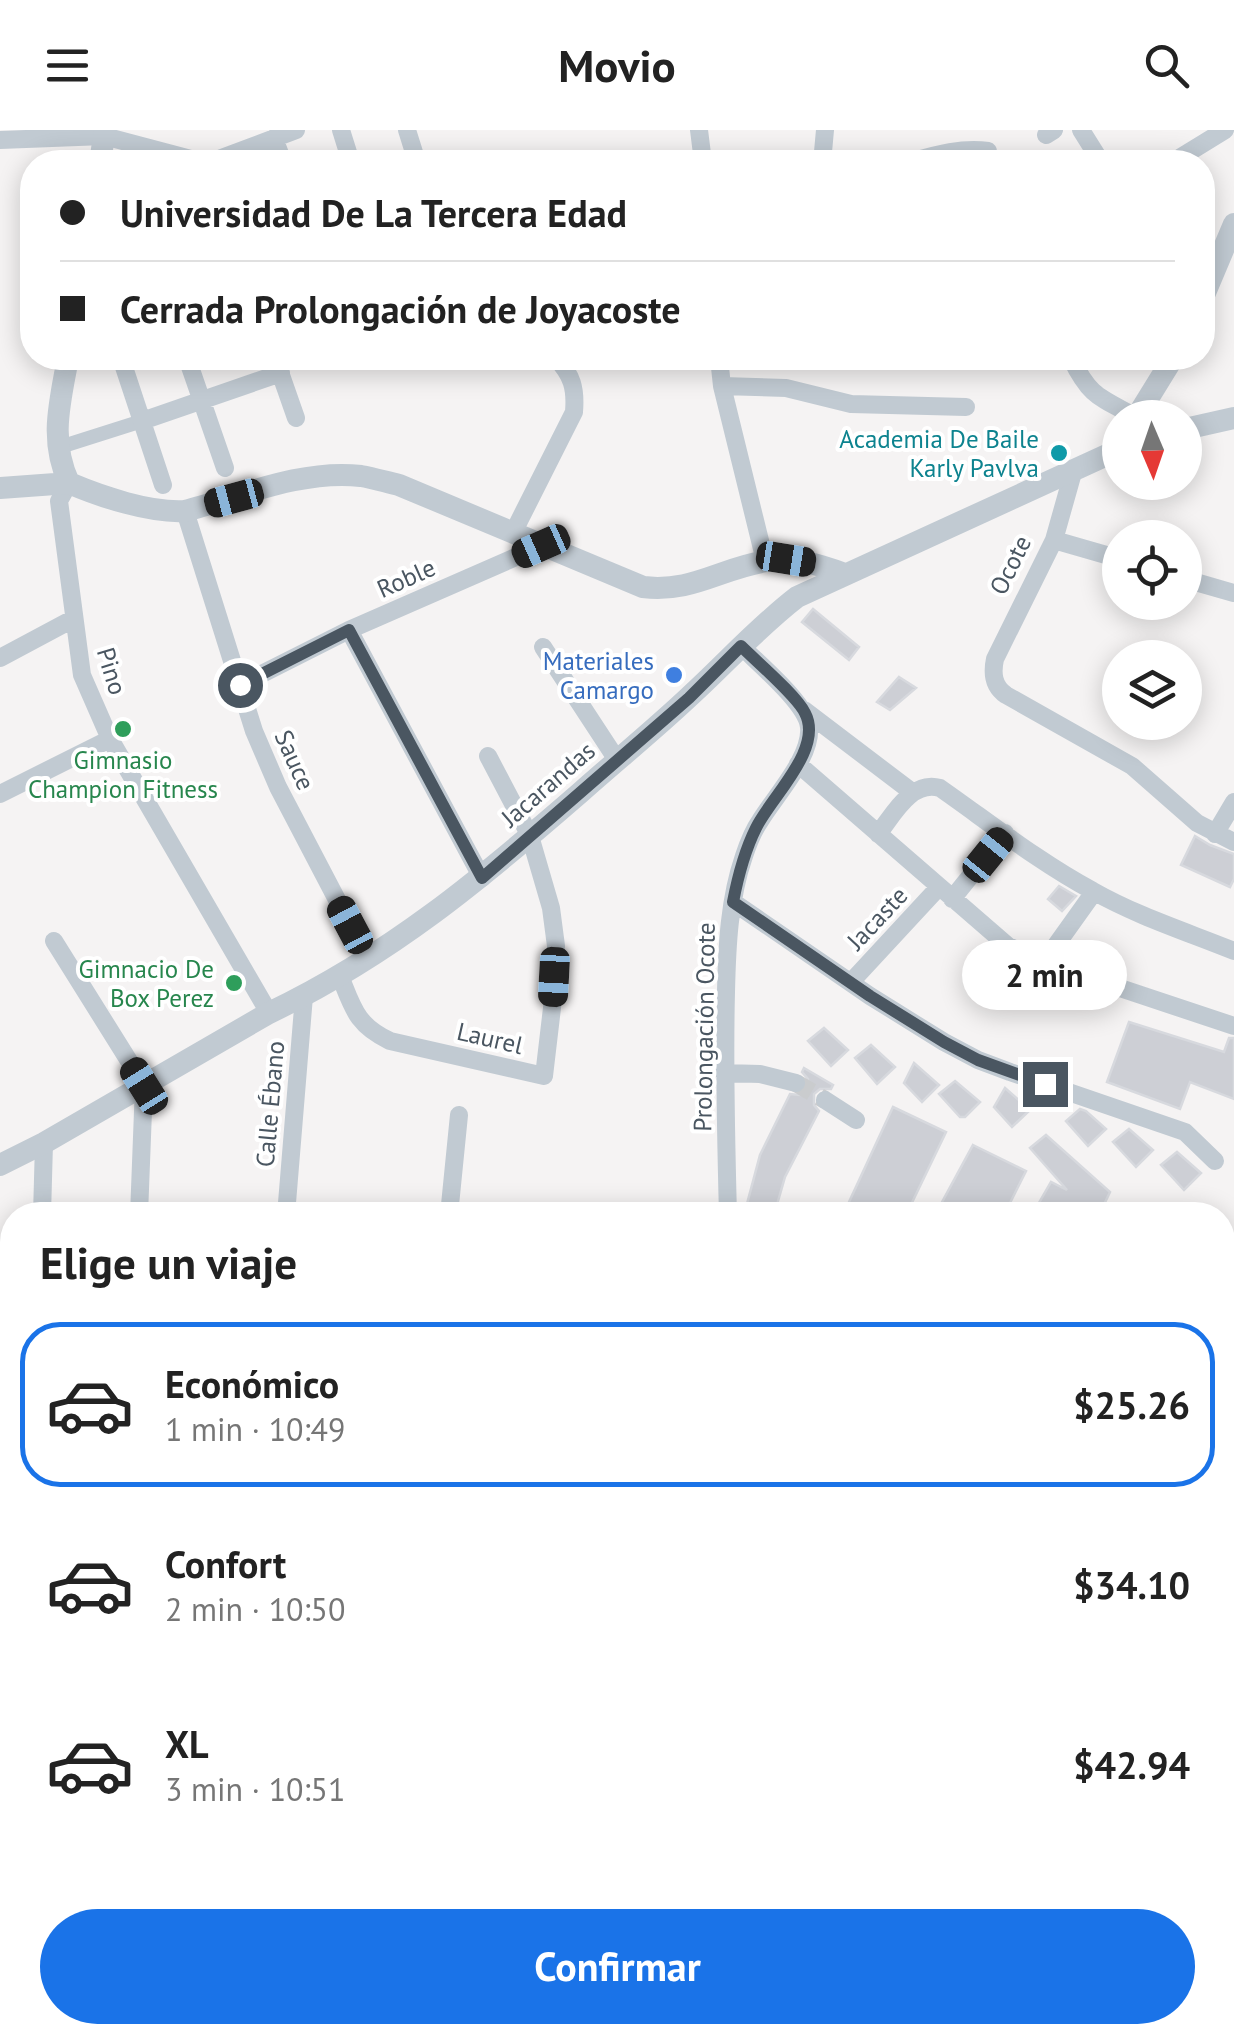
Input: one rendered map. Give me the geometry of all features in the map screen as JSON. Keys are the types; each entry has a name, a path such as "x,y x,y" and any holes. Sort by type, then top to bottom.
{"street":[{"path":"245,140 274,138 296,130"},
{"path":"1192,150 1225,130"},
{"path":"0,140 104,133 161,150"},
{"path":"274,138 278,150"},
{"path":"1215,269 1234,224"},
{"path":"66,370 58,448 70,483"},
{"path":"126,370 163,485"},
{"path":"191,370 224,468"},
{"path":"58,448 202,400 269,370"},
{"path":"279,370 296,418"},
{"path":"513,533 574,412 576,392 566,370"},
{"path":"720,370 765,560"},
{"path":"1078,370 1090,391 1106,400"},
{"path":"1147,400 1166,370"},
{"path":"722,386 786,388 850,404 966,407"},
{"path":"1202,426 1234,418"},
{"name":"Jacarandas","path":"0,1164 368,960 482,878 689,698 768,620 797,597 1102,456"},
{"name":"Ocote","path":"1074,469 1054,540 995,659 996,683 1006,695 1132,766 1215,834"},
{"path":"0,488 70,483 109,498 171,512 304,478 362,476 399,485 643,587 679,588 765,560 818,564 845,574"},
{"name":"Pino","path":"70,483 59,501 82,675 110,739 269,1012"},
{"name":"Sauce","path":"186,511 254,730 278,787 368,960"},
{"path":"1054,540 1102,555"},
{"name":"Roble","path":"240,685 349,630 541,546"},
{"path":"1202,584 1234,593"},
{"path":"0,658 74,619"},
{"path":"349,630 482,878"},
{"path":"741,646 804,710 912,792"},
{"path":"543,647 618,760"},
{"name":"Prolongación Ocote","path":"728,1202 724,1073 727,956 733,902 745,853 757,825 806,747 810,731 804,710"},
{"path":"0,794 110,739"},
{"path":"488,756 530,836"},
{"path":"798,764 1008,946 1044,962 1234,1026"},
{"path":"878,834 912,792 931,785 1094,892 1234,951"},
{"path":"1234,802 1215,834 1234,842"},
{"name":"Jacaste","path":"851,982 1005,833"},
{"name":"Laurel","path":"340,976 357,1018 374,1034 544,1076 556,946 551,908 530,836"},
{"path":"1044,962 1094,892"},
{"path":"733,902 944,1042 978,1060 1185,1132 1215,1161"},
{"path":"54,941 144,1086 140,1202"},
{"name":"Calle Ébano","path":"287,1202 304,996"},
{"path":"724,1073 760,1074 796,1083"},
{"path":"825,1100 856,1120"},
{"path":"451,1202 460,1115"},
{"path":"42,1202 44,1143"}],"building":[{"path":"813,609 859,647 849,660 802,622"},
{"path":"899,677 916,688 890,710 877,702"},
{"path":"1195,836 1234,854 1234,879 1230,887 1181,865"},
{"path":"1059,886 1076,896 1062,911 1048,899"},
{"path":"1129,1022 1224,1052 1229,1038 1234,1038 1234,1099 1190,1082 1180,1109 1107,1082"},
{"path":"824,1028 848,1050 831,1066 808,1041"},
{"path":"871,1045 895,1067 877,1084 855,1058"},
{"path":"914,1063 939,1085 922,1102 904,1083"},
{"path":"804,1068 833,1085 814,1094 814,1105 819,1111 785,1177 778,1202 747,1202 760,1155 790,1094 800,1095 808,1087"},
{"path":"955,1081 980,1102 965,1117 960,1117 939,1094"},
{"path":"1005,1088 1030,1110 1012,1127 994,1107"},
{"path":"893,1107 946,1132 912,1202 849,1202"},
{"path":"1080,1109 1106,1129 1088,1146 1066,1121"},
{"path":"1129,1129 1153,1150 1136,1167 1113,1142"},
{"path":"1046,1135 1110,1192 1105,1202 1039,1202 1051,1182 1067,1190 1030,1148"},
{"path":"973,1145 1026,1171 1010,1202 942,1202"},
{"path":"1177,1152 1201,1173 1184,1190 1161,1165"}],"tunnel":[{"path":"796,1083 825,1100"}],"place":[{"name":"Academia De Baile Karly Pavlva","path":"1059,453"},
{"name":"Materiales Camargo","path":"674,675"},
{"name":"Gimnasio Champion Fitness","path":"123,729"},
{"name":"Gimnacio De Box Perez","path":"234,983"}],"route":[{"path":"240,685 349,630 482,878 689,698 741,646 804,710 810,731 798,764 757,825 745,853 733,902 944,1042 978,1060 1045,1084"}]}
